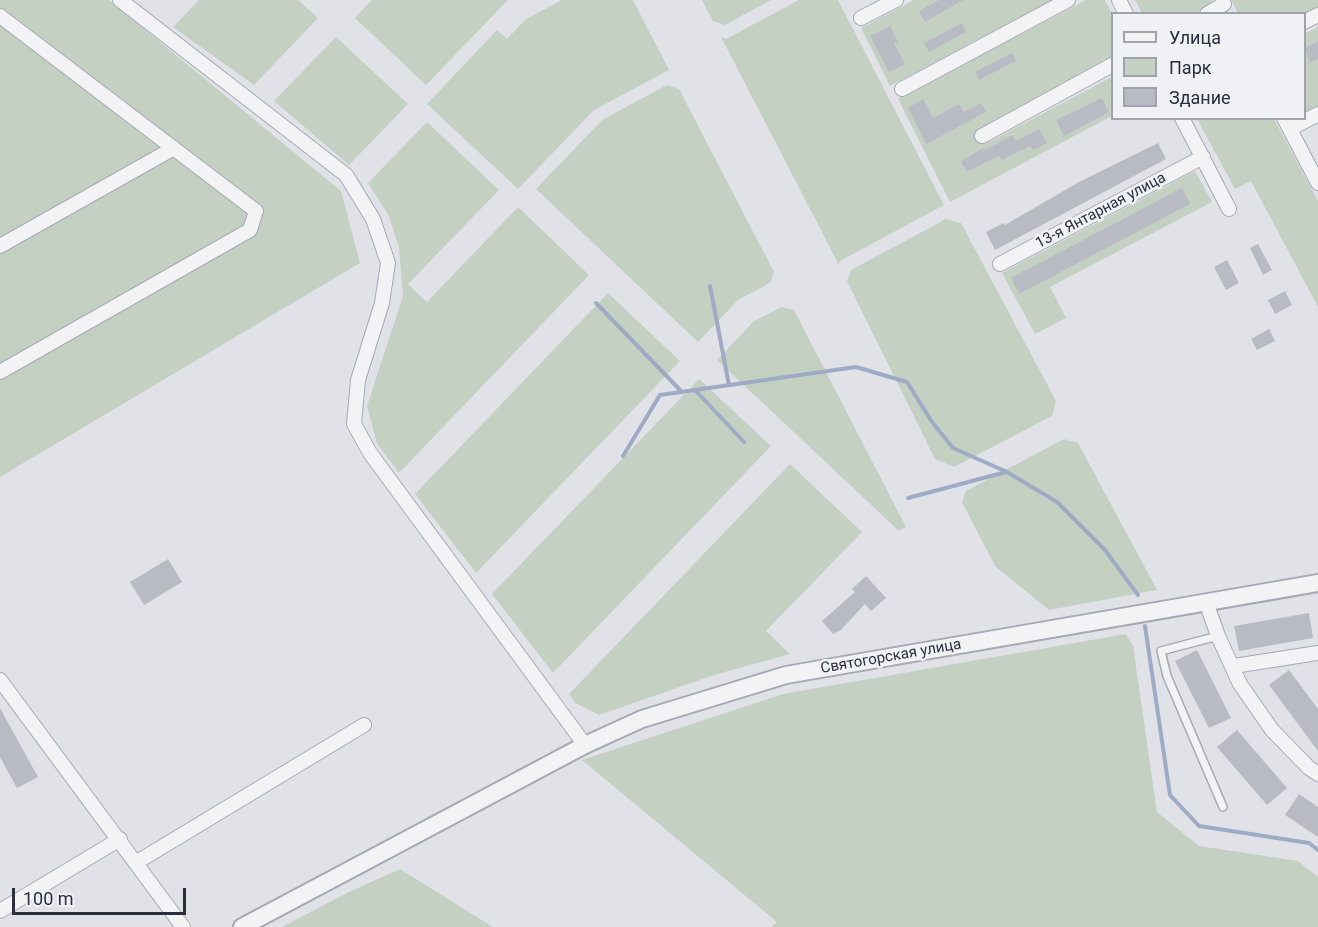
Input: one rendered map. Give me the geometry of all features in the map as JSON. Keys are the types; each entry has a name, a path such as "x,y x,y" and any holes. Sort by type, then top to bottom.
{"street":[{"path":"120,0 346,175 373,219 388,263 382,303 358,380 354,424 370,453 585,745"},
{"path":"861,18 896,0"},
{"path":"902,88 1068,0"},
{"path":"0,372 250,230 256,211 2,20"},
{"path":"982,136 1111,66"},
{"path":"1183,120 1229,209"},
{"path":"1287,124 1318,183"},
{"path":"0,246 174,148"},
{"name":"13-я Янтарная улица","path":"1000,264 1203,157"},
{"name":"Святогорская улица","path":"242,927 585,745 642,718 786,675 1318,583"},
{"path":"1206,602 1218,636 1234,666 1240,684 1272,730 1309,768 1318,774"},
{"path":"1234,666 1318,653"},
{"path":"0,680 183,927"},
{"path":"137,862 364,725"},
{"path":"0,911 120,839"}],"lane":[{"path":"1218,636 1161,651 1167,676 1223,807"}],"green space":[{"path":"0,0 109,0 341,191 360,263 0,477"},
{"path":"199,0 298,0 318,18 254,85 173,27"},
{"path":"372,0 508,0 426,85 355,18"},
{"path":"562,0 633,0 669,70 594,110 518,189 427,104 497,30 507,39 526,19"},
{"path":"702,0 771,0 725,25 713,21"},
{"path":"799,0 838,0 944,205 840,261 839,265 721,37 726,39"},
{"path":"914,0 1052,0 890,86 861,28"},
{"path":"1086,0 1105,0 1111,12 1111,60 977,131 985,144 1111,78 1111,117 950,202 898,99"},
{"path":"1135,0 1211,0 1217,12 1141,12"},
{"path":"1231,0 1318,0 1318,7 1306,14 1306,12 1237,12"},
{"path":"1318,27 1318,106 1306,112 1306,33"},
{"path":"336,37 408,104 349,165 274,101"},
{"path":"667,85 679,89 774,272 770,283 738,300 698,342 536,189 602,120"},
{"path":"1198,120 1275,120 1318,201 1318,307 1251,181 1235,189"},
{"path":"427,122 499,190 408,284 427,302 518,207 589,275 399,473 377,444 367,406 403,296 399,248 389,216 368,183"},
{"path":"1195,171 1212,202 1050,287 1066,318 1035,334 1002,273"},
{"path":"946,219 961,223 1056,401 1052,416 954,467 935,459 847,281 851,270"},
{"path":"608,293 680,361 476,573 415,494"},
{"path":"782,307 794,310 906,527 899,531 717,360 754,321"},
{"path":"699,379 771,446 553,673 492,594"},
{"path":"1064,439 1078,443 1157,590 1049,610 995,566 962,502 966,491"},
{"path":"790,464 862,532 766,631 790,654 714,675 599,715 575,703 569,694"},
{"path":"1126,634 1133,646 1157,812 1199,846 1298,861 1318,877 1318,927 771,927 777,922 582,760 783,694"},
{"path":"400,869 493,927 282,927 349,892"}],"building":[{"path":"939,0 963,0 925,22 919,11"},
{"path":"962,23 966,32 929,52 924,43"},
{"path":"890,26 898,42 894,44 905,64 889,72 870,36"},
{"path":"1318,41 1318,59 1310,63 1306,47"},
{"path":"1012,53 1016,61 979,80 975,72"},
{"path":"1102,98 1109,112 1064,136 1056,120"},
{"path":"923,99 933,118 959,104 964,112 981,103 986,112 926,144 908,108"},
{"path":"1039,129 1047,143 1033,150 1030,146 1002,160 999,156 967,172 961,162 983,148 984,150 1013,135 1016,141"},
{"path":"1158,143 1166,159 995,250 986,232 1004,223 1005,225 1079,182"},
{"path":"1182,188 1190,204 1019,294 1011,278"},
{"path":"1258,244 1272,270 1263,275 1250,248"},
{"path":"1227,260 1239,283 1226,290 1214,267"},
{"path":"1285,291 1292,305 1275,314 1268,300"},
{"path":"1269,329 1275,341 1257,350 1251,339"},
{"path":"168,559 182,582 144,605 130,582"},
{"path":"866,576 886,598 871,611 865,604 841,630 833,634 822,621 855,592 852,589"},
{"path":"1309,613 1313,638 1239,651 1234,626"},
{"path":"1197,650 1231,718 1209,728 1175,661"},
{"path":"1289,670 1318,709 1318,751 1269,685"},
{"path":"0,708 38,777 17,788 0,757"},
{"path":"1237,730 1287,788 1267,805 1217,747"},
{"path":"1299,794 1318,807 1318,837 1285,815"}],"waterway":[{"path":"710,286 729,385"},
{"path":"596,303 681,391"},
{"path":"623,456 660,395 856,367 907,382 932,422 953,448 1007,472 1057,502 1105,550 1138,595"},
{"path":"696,391 744,442"},
{"path":"908,498 1006,472"},
{"path":"1145,626 1170,795 1199,826 1309,843 1318,850"}]}
